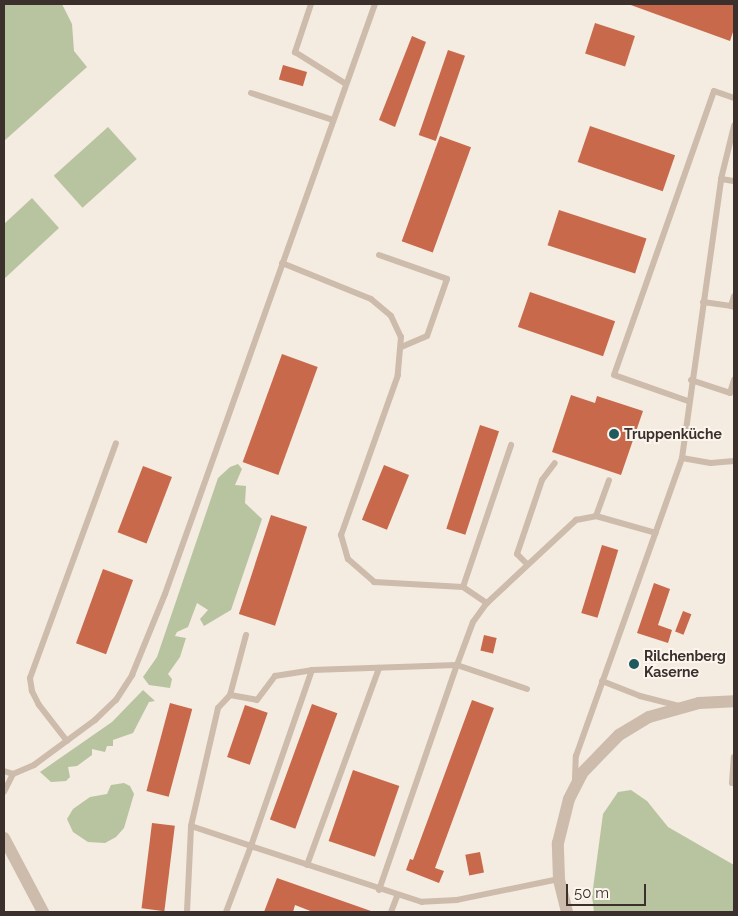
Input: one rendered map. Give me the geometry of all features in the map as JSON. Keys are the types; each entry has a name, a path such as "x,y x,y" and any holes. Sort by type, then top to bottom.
{"street":[{"path":"567,912 559,878 561,826 574,786 592,761 619,735 649,717 683,707 734,701"},
{"path":"4,838 43,912"}],"lane":[{"path":"311,4 295,52 346,84"},
{"path":"4,792 13,774 34,765 67,741 116,700 132,675 165,594 375,4"},
{"path":"688,401 614,375 714,91 734,98"},
{"path":"251,92 333,120"},
{"path":"574,786 576,756 682,458 688,401 721,179 734,126"},
{"path":"721,179 734,181"},
{"path":"379,255 447,279 427,336 401,347"},
{"path":"282,263 371,299 391,316 401,337 398,375 341,535 342,547 355,568 374,582 463,587 486,603"},
{"path":"703,302 732,306 734,296"},
{"path":"691,380 730,393 734,380"},
{"path":"67,741 39,705 32,692 30,678 116,443"},
{"path":"463,587 511,444"},
{"path":"682,458 711,463 734,461"},
{"path":"527,564 517,554 542,480 556,463"},
{"path":"596,516 609,480"},
{"path":"379,890 473,622 486,603 576,520 596,516 656,533"},
{"path":"187,912 190,826 218,708 230,695 246,635"},
{"path":"230,695 257,700 275,676 312,670 457,665 526,689"},
{"path":"307,865 379,668"},
{"path":"226,912 312,670"},
{"path":"602,682 640,696 683,707"},
{"path":"732,783 734,757"},
{"path":"4,771 13,774"},
{"path":"190,826 397,896 422,902 457,900 559,878"},
{"path":"391,912 397,896"}],"green space":[{"path":"4,4 62,4 72,24 74,51 87,67 4,141"},
{"path":"108,127 137,159 83,208 54,176"},
{"path":"32,198 59,228 4,279 4,224"},
{"path":"238,464 242,469 235,485 246,486 245,503 262,519 231,610 204,626 200,619 208,610 197,603 188,627 177,632 175,636 186,638 180,657 168,674 172,679 170,688 149,685 143,677 157,657 218,478 230,467"},
{"path":"143,690 155,701 149,702 133,733 113,740 113,746 107,746 105,752 92,749 92,755 77,766 68,767 70,777 66,781 51,782 40,772 112,722"},
{"path":"124,783 130,786 134,794 124,828 116,837 105,843 88,842 73,832 67,819 73,809 90,797 107,794 111,785"},
{"path":"631,790 647,801 668,827 734,865 734,912 594,912 592,896 603,814 618,792"}],"building":[{"path":"628,4 734,4 734,29 730,41"},
{"path":"595,23 635,36 625,66 585,53"},
{"path":"412,36 426,42 395,127 379,120"},
{"path":"448,50 465,56 436,141 419,135"},
{"path":"283,65 307,72 303,86 279,79"},
{"path":"590,126 675,155 663,191 578,162"},
{"path":"440,136 471,147 433,253 402,241"},
{"path":"559,210 646,238 635,274 548,245"},
{"path":"530,292 615,321 603,356 518,327"},
{"path":"282,354 318,367 278,475 243,462"},
{"path":"571,395 595,403 597,396 643,411 621,475 552,452"},
{"path":"480,425 499,431 465,535 446,529"},
{"path":"384,465 409,475 387,530 362,520"},
{"path":"143,466 172,477 146,543 118,532"},
{"path":"271,515 307,527 275,626 239,614"},
{"path":"602,545 618,550 597,618 581,613"},
{"path":"103,569 133,580 106,654 76,643"},
{"path":"654,583 670,589 658,625 672,630 668,643 637,633"},
{"path":"683,611 691,614 684,635 675,632"},
{"path":"484,635 497,638 493,654 480,651"},
{"path":"472,700 494,708 435,868 444,871 439,883 406,870 410,859 413,860"},
{"path":"170,703 192,709 169,797 146,791"},
{"path":"312,704 337,713 295,829 270,820"},
{"path":"245,705 268,713 250,765 227,757"},
{"path":"353,770 399,786 375,857 329,841"},
{"path":"152,823 175,826 164,911 142,908"},
{"path":"480,852 484,873 469,875 465,855"},
{"path":"277,878 371,911 313,912 295,905 293,912 264,912"}],"place":[{"name":"Truppenküche","path":"614,434"},
{"name":"Rilchenberg Kaserne","path":"634,664"}]}
